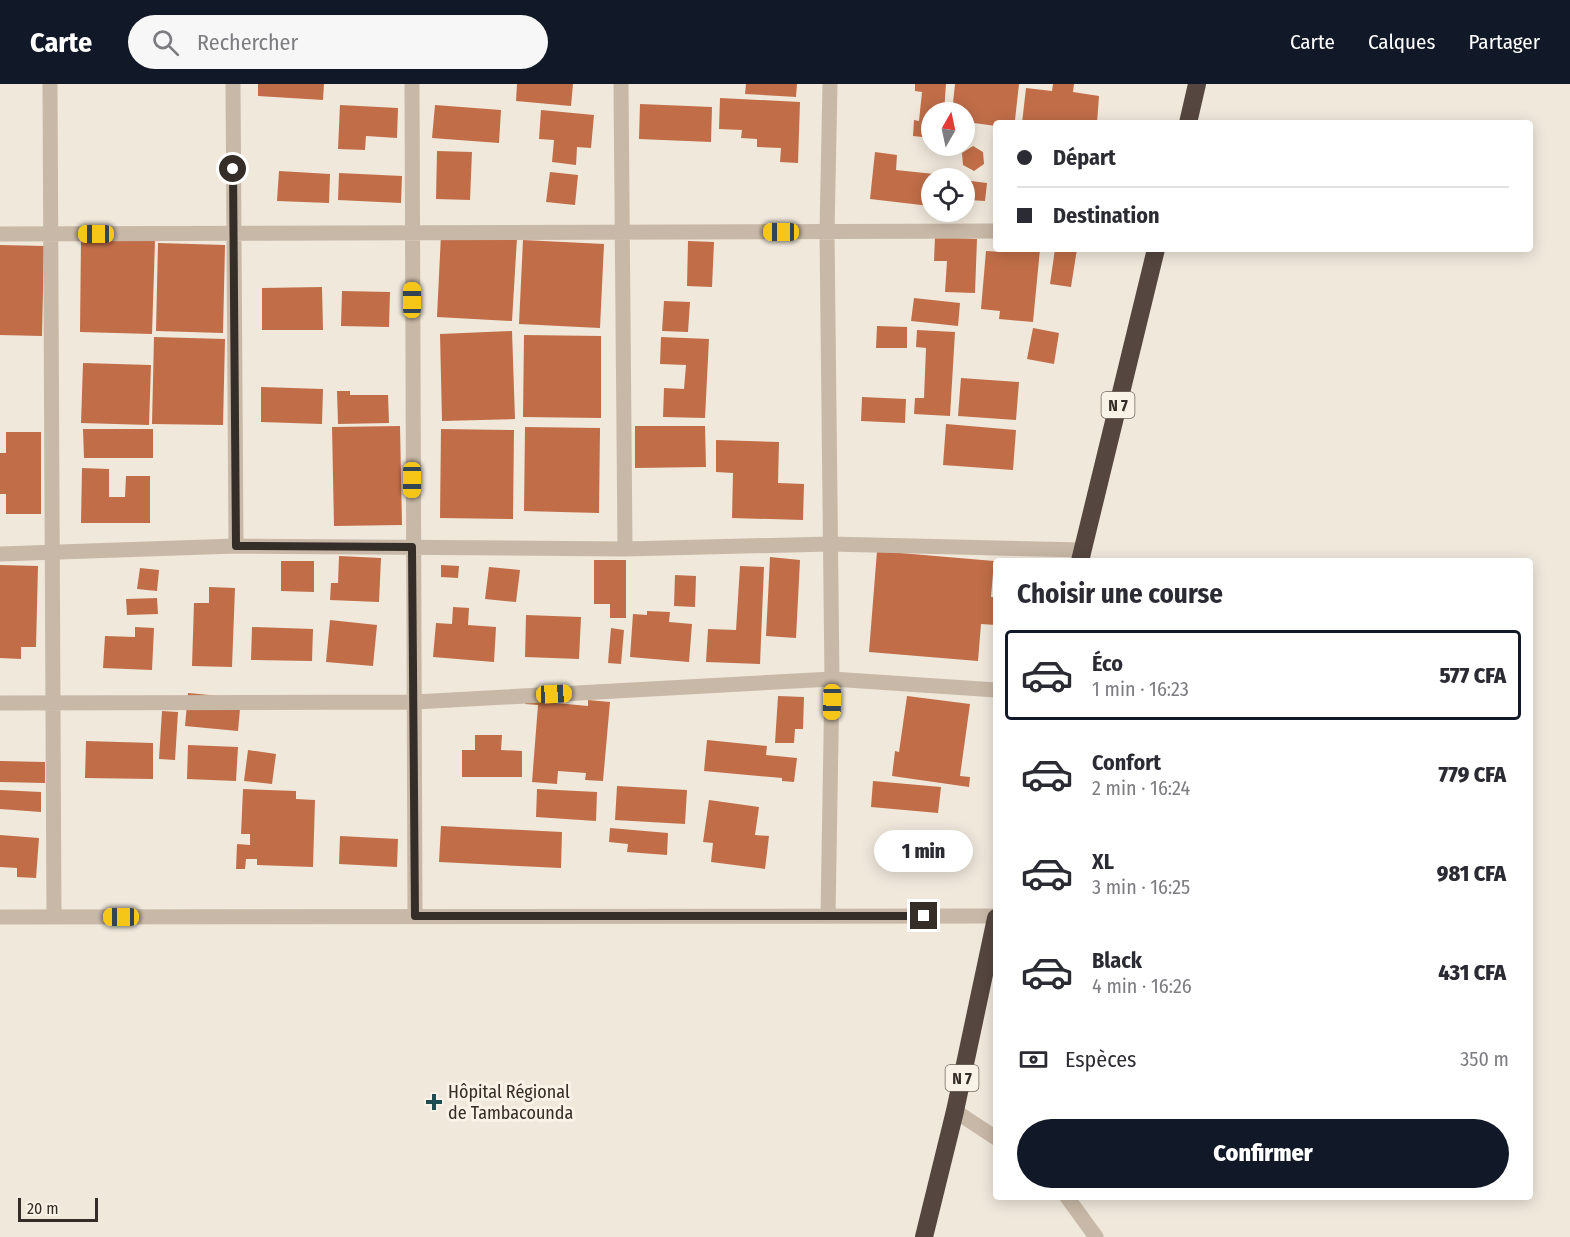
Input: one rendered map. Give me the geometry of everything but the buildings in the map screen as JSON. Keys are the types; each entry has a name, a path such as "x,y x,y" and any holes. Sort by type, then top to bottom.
{"highway":[{"path":"1189,120 1197,84"},
{"name":"N 7","path":"1082,555 1155,252"},
{"name":"N 7","path":"924,1237 955,1111 993,931"}],"street":[{"path":"50,84 54,917"},
{"path":"232,84 236,546"},
{"path":"412,84 415,916"},
{"path":"621,84 625,549"},
{"path":"828,916 832,679 827,232 830,84"},
{"path":"0,234 993,231"},
{"path":"0,554 236,546 625,549 830,544 1082,555"},
{"path":"0,703 414,702 832,679 993,690"},
{"path":"0,918 993,917"},
{"path":"955,1111 993,1136"},
{"path":"1069,1200 1096,1237"}],"place":[{"name":"Hôpital Régional de Tambacounda","path":"434,1102"}],"route":[{"path":"233,169 236,546 412,547 415,916 924,916"}]}
